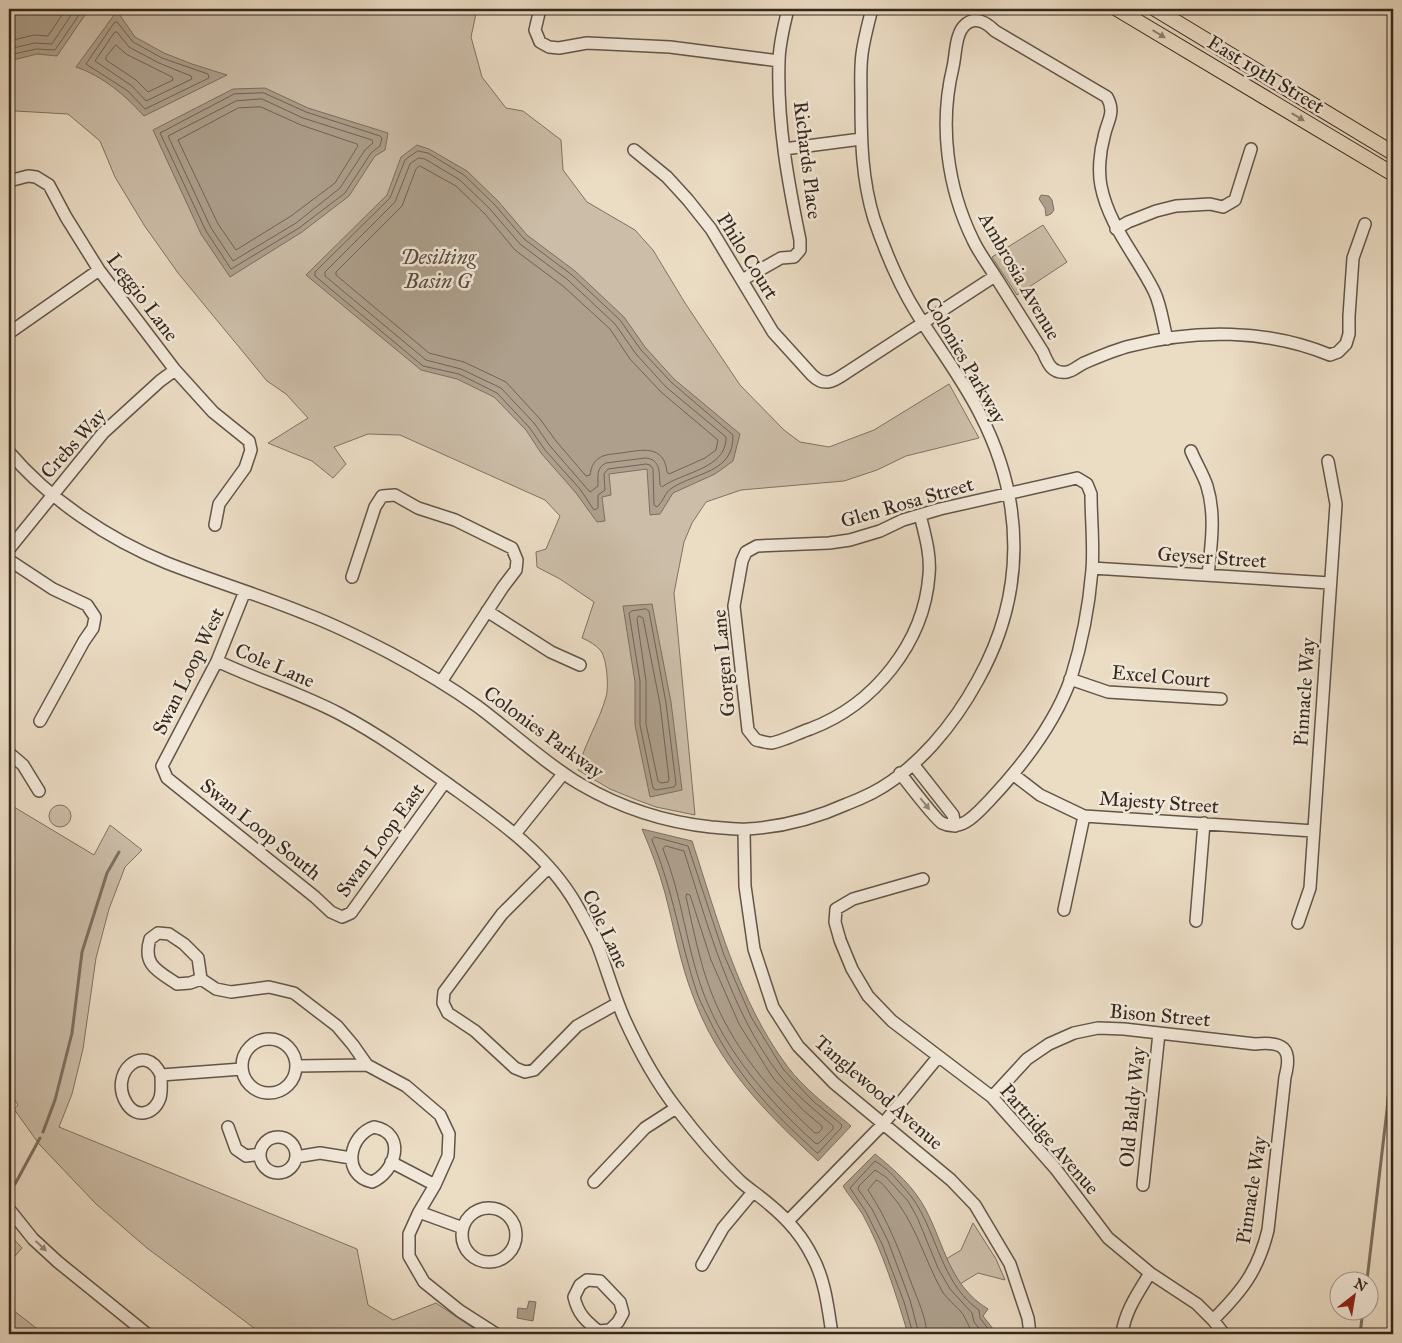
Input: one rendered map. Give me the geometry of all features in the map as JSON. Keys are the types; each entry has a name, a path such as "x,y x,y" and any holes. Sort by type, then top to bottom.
{"main road":[{"name":"East 19th Street","path":"1117,9 1393,174"},
{"name":"East 19th Street","path":"1155,9 1393,153"}],"street":[{"path":"540,9 535,30 540,42 549,47 560,48 587,43 670,47 779,62"},
{"name":"Richards Place","path":"742,280 781,258 794,257 800,250 800,240 786,169 779,62 788,9"},
{"name":"Colonies Parkway","path":"9,452 19,464 53,494 100,528 155,557 307,614 387,652 441,682 476,706 563,774 622,806 650,816 689,824 744,830 794,822 831,811 875,792 913,764 948,727 965,703 985,668 1000,636 1009,605 1014,569 1015,532 1010,494 1000,460 981,415 914,309 888,258 873,216 865,182 861,139 861,59 872,9"},
{"name":"Ambrosia Avenue","path":"1116,229 1107,210 1101,184 1101,157 1112,106 1107,97 995,31 988,24 978,20 969,21 961,28 948,85 946,116 947,148 952,180 961,211 973,241 1043,352 1048,366 1057,372 1069,372 1082,364 1123,348 1167,339"},
{"path":"784,149 861,139"},
{"path":"1251,149 1235,200 1223,207 1210,204 1176,206 1156,210 1116,229 1155,293 1167,339 1197,335 1258,336 1306,346 1330,355 1338,352 1346,344 1349,334 1353,258 1364,224"},
{"name":"Philo Court","path":"634,150 667,178 688,200 711,229 773,332 817,380 826,383 834,381 923,323"},
{"name":"Leggio Lane","path":"9,182 28,176 36,177 49,185 66,217 99,270 175,370 213,412 249,441 252,450 245,468 219,504 215,525"},
{"path":"9,333 99,270"},
{"path":"923,323 995,276"},
{"name":"Crebs Way","path":"9,548 103,433 175,370"},
{"path":"1190,451 1210,498 1212,537 1208,575"},
{"name":"Pinnacle Way","path":"1298,923 1310,888 1336,504 1328,462"},
{"name":"Glen Rosa Street","path":"746,552 758,546 830,543 850,540 880,531 903,520 940,509 1077,478 1087,484 1091,494 1092,568"},
{"path":"352,577 375,507 382,496 395,495 418,508 462,523 512,548 517,560 516,570 441,682"},
{"name":"Gorgen Lane","path":"746,552 742,561 734,606 748,730 756,740 772,743 841,715 871,693 894,666 913,635 925,605 930,574 928,549 920,515"},
{"path":"9,560 53,589 87,605 95,618 94,628 84,641 40,720"},
{"path":"900,773 941,823 955,826 970,821 1014,775 1056,711 1070,679 1084,628 1092,568"},
{"name":"Geyser Street","path":"1092,568 1330,583"},
{"name":"Swan Loop West","path":"162,766 217,661 245,591"},
{"path":"487,611 550,652 580,665"},
{"name":"Cole Lane","path":"217,661 340,714 374,734 445,782 515,834 549,867 575,902 588,926 598,946 618,1003 635,1039 676,1108 711,1150 753,1192 788,1221 814,1258 824,1287 832,1334"},
{"name":"Excel Court","path":"1070,679 1108,692 1221,699"},
{"path":"9,753 24,765 39,791"},
{"path":"913,764 953,815 955,826"},
{"name":"Swan Loop South","path":"162,766 167,778 331,912 342,917"},
{"path":"515,834 563,774"},
{"name":"Majesty Street","path":"1014,775 1040,796 1084,816 1314,831"},
{"name":"Swan Loop East","path":"342,917 351,913 445,782"},
{"path":"1064,910 1084,816"},
{"path":"1196,922 1204,824"},
{"name":"Tanglewood Avenue","path":"744,830 745,886 754,949 773,1007 798,1046 834,1083 951,1180 974,1206 1010,1264 1028,1318 1030,1334"},
{"path":"549,867 502,914 444,992 443,1003 448,1013 475,1031 515,1068 525,1072 534,1070 577,1026 618,1003"},
{"name":"Partridge Avenue","path":"923,879 853,899 836,909 834,922 840,940 852,969 868,996 892,1021 992,1097 1055,1168 1108,1238 1150,1273 1196,1304 1213,1320 1224,1334"},
{"path":"201,979 190,983 177,984 160,972 148,960 147,950 150,939 158,933 170,934 184,944 198,958 201,979 216,989 231,992 269,987 294,993 337,1026 353,1044 367,1066"},
{"name":"Bison Street","path":"992,1097 1027,1059 1049,1044 1074,1033 1098,1028 1124,1028 1255,1044 1270,1042 1286,1051"},
{"name":"Old Baldy Way","path":"1143,1185 1159,1032"},
{"path":"268,1038 284,1043 291,1050 295,1058 296,1066 290,1083 283,1089 275,1092 266,1093 249,1085 242,1069 242,1060 245,1052 259,1040 268,1038"},
{"name":"Pinnacle Way","path":"1213,1320 1242,1288 1257,1264 1264,1248 1268,1230 1285,1077 1289,1062 1286,1051"},
{"path":"788,1221 883,1124 938,1057"},
{"path":"141,1060 151,1063 158,1068 161,1075 162,1089 156,1106 143,1114 135,1112 126,1102 121,1086 126,1068 132,1062 141,1060"},
{"path":"296,1066 367,1066 406,1086 440,1115 449,1134 448,1156 409,1234 409,1256 424,1282 460,1311 496,1334"},
{"path":"161,1075 242,1069"},
{"path":"594,1182 645,1128 676,1108"},
{"path":"228,1126 236,1149 246,1156 260,1154"},
{"path":"374,1127 384,1129 391,1136 395,1152 392,1162 384,1175 372,1182 364,1180 355,1172 352,1167 352,1158 359,1136 365,1130 374,1127"},
{"path":"276,1138 288,1140 293,1145 296,1157 288,1171 277,1173 267,1169 261,1160 260,1154 266,1143 276,1138"},
{"path":"296,1157 320,1153 352,1158"},
{"path":"392,1162 435,1185"},
{"path":"702,1265 723,1228 753,1192"},
{"path":"9,1209 33,1239 58,1262 146,1334"},
{"path":"479,1209 496,1209 510,1218 516,1234 510,1251 504,1257 486,1262 470,1254 464,1246 463,1228 472,1214 479,1209"},
{"path":"419,1212 463,1228"},
{"path":"1122,1334 1124,1322 1134,1299 1150,1273"},
{"path":"587,1280 600,1281 620,1302 622,1313 618,1322 610,1330 597,1333 576,1308 574,1297 580,1285 587,1280"}],"shaded area":[{"path":"9,9 477,9 471,37 482,77 506,108 523,111 561,140 563,170 587,202 635,230 653,250 685,303 740,385 784,430 800,442 829,447 874,430 949,384 979,438 906,456 877,470 844,481 741,490 706,502 692,523 684,542 674,593 695,815 656,807 610,789 578,770 607,693 607,674 603,655 597,647 582,638 594,602 560,579 537,567 536,552 546,549 560,516 545,500 400,435 368,434 334,447 346,464 333,478 312,461 268,443 308,418 286,394 267,381 178,273 144,225 115,177 100,141 68,114 15,111 9,113"},
{"path":"1043,225 1067,262 1017,295 992,257"},
{"path":"9,804 94,855 110,825 142,850 125,867 109,909 96,958 83,1049 72,1094 59,1127 357,1249 368,1305 393,1320 436,1303 482,1334 262,1334 147,1248 96,1204 39,1144 14,1109 18,1105 9,1091"},
{"path":"60,805 68,808 71,816 68,824 60,827 52,824 49,816 52,808"},
{"path":"973,1223 996,1259 1005,1280 978,1273 960,1284 946,1259 961,1250"},
{"path":"9,1234 22,1248 9,1263"},
{"path":"9,1307 44,1334 9,1334"}],"water":[{"path":"9,9 89,9 57,56 37,54 9,61"},
{"path":"117,11 135,37 164,53 227,75 144,116 113,87 95,75 76,67"},
{"path":"265,88 308,108 388,133 385,150 375,156 349,196 302,232 230,277 201,234 153,130 233,89"},
{"name":"Desilting Basin G","path":"417,145 429,149 467,171 498,201 527,235 575,271 624,317 645,347 674,379 740,434 733,461 715,474 673,493 660,514 650,515 647,469 609,474 611,495 602,497 605,521 597,522 576,493 541,453 526,430 494,397 457,379 421,370 306,275 387,195 401,157"},
{"path":"1041,195 1049,196 1052,200 1054,210 1046,216 1045,208 1039,199"},
{"path":"652,604 671,702 682,790 650,797 635,725 635,682 623,606"},
{"path":"642,829 692,841 730,957 755,1014 787,1066 817,1098 851,1126 818,1161 745,1086 730,1066 703,1021 688,983 663,885"},
{"path":"875,1154 904,1179 916,1194 933,1224 950,1265 965,1289 975,1300 988,1309 983,1316 997,1334 908,1334 877,1244 863,1215 843,1186"},
{"path":"529,1301 536,1302 533,1321 517,1318 518,1308 527,1309"}],"waterway":[{"path":"43,1132 55,1100 72,1033 82,952 107,873 119,852"},
{"path":"1368,1270 1393,1041"},
{"path":"15,1184 40,1138"},
{"path":"1360,1334 1362,1320"}]}
